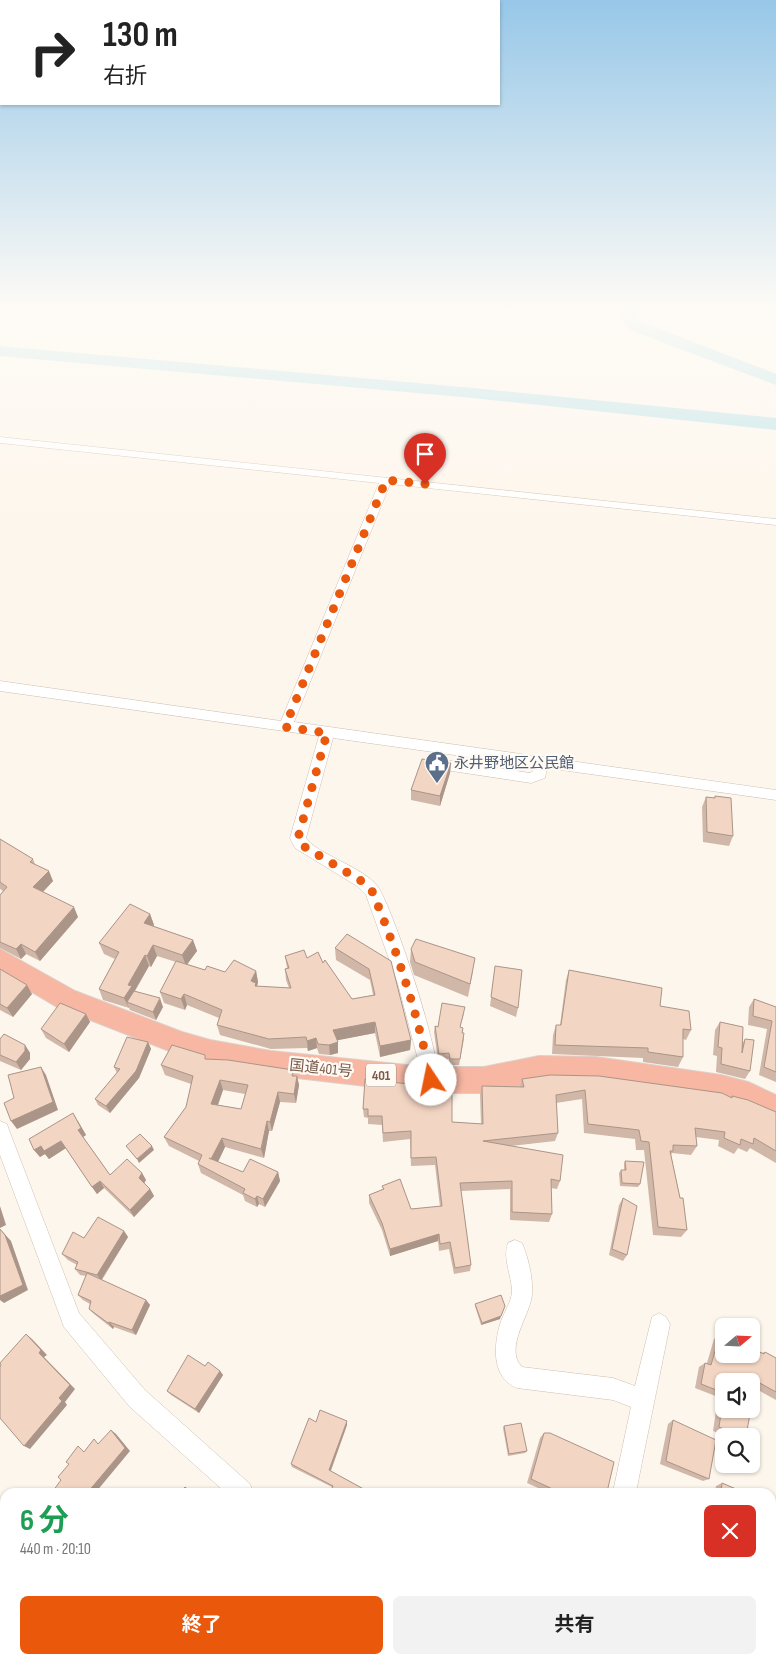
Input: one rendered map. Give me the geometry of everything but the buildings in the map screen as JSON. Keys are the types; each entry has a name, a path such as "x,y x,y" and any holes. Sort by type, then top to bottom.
{"highway":[{"name":"国道401号","path":"0,960 66,999 191,1046 271,1063 431,1080 484,1080 539,1069 596,1070 721,1088 748,1095 776,1109"}],"street":[{"path":"0,440 776,522"},
{"path":"285,727 386,480"},
{"path":"0,686 776,795"},
{"path":"327,733 298,838 300,844 363,882 372,891 411,994 421,1028 431,1080"},
{"path":"422,762 531,778 540,774 540,762"},
{"path":"0,1130 71,1320 137,1398 238,1488"},
{"path":"515,1250 522,1294 507,1343 506,1360 511,1373 517,1377 613,1389 642,1400"},
{"path":"626,1488 642,1400 659,1324"}],"waterway":[{"path":"401,387 776,424"}],"place":[{"name":"永井野地区公民館","path":"437,784"}],"route":[{"path":"425,484 386,480 285,727 327,733 298,838 300,844 363,882 372,891 411,994 421,1028 431,1080"}]}
